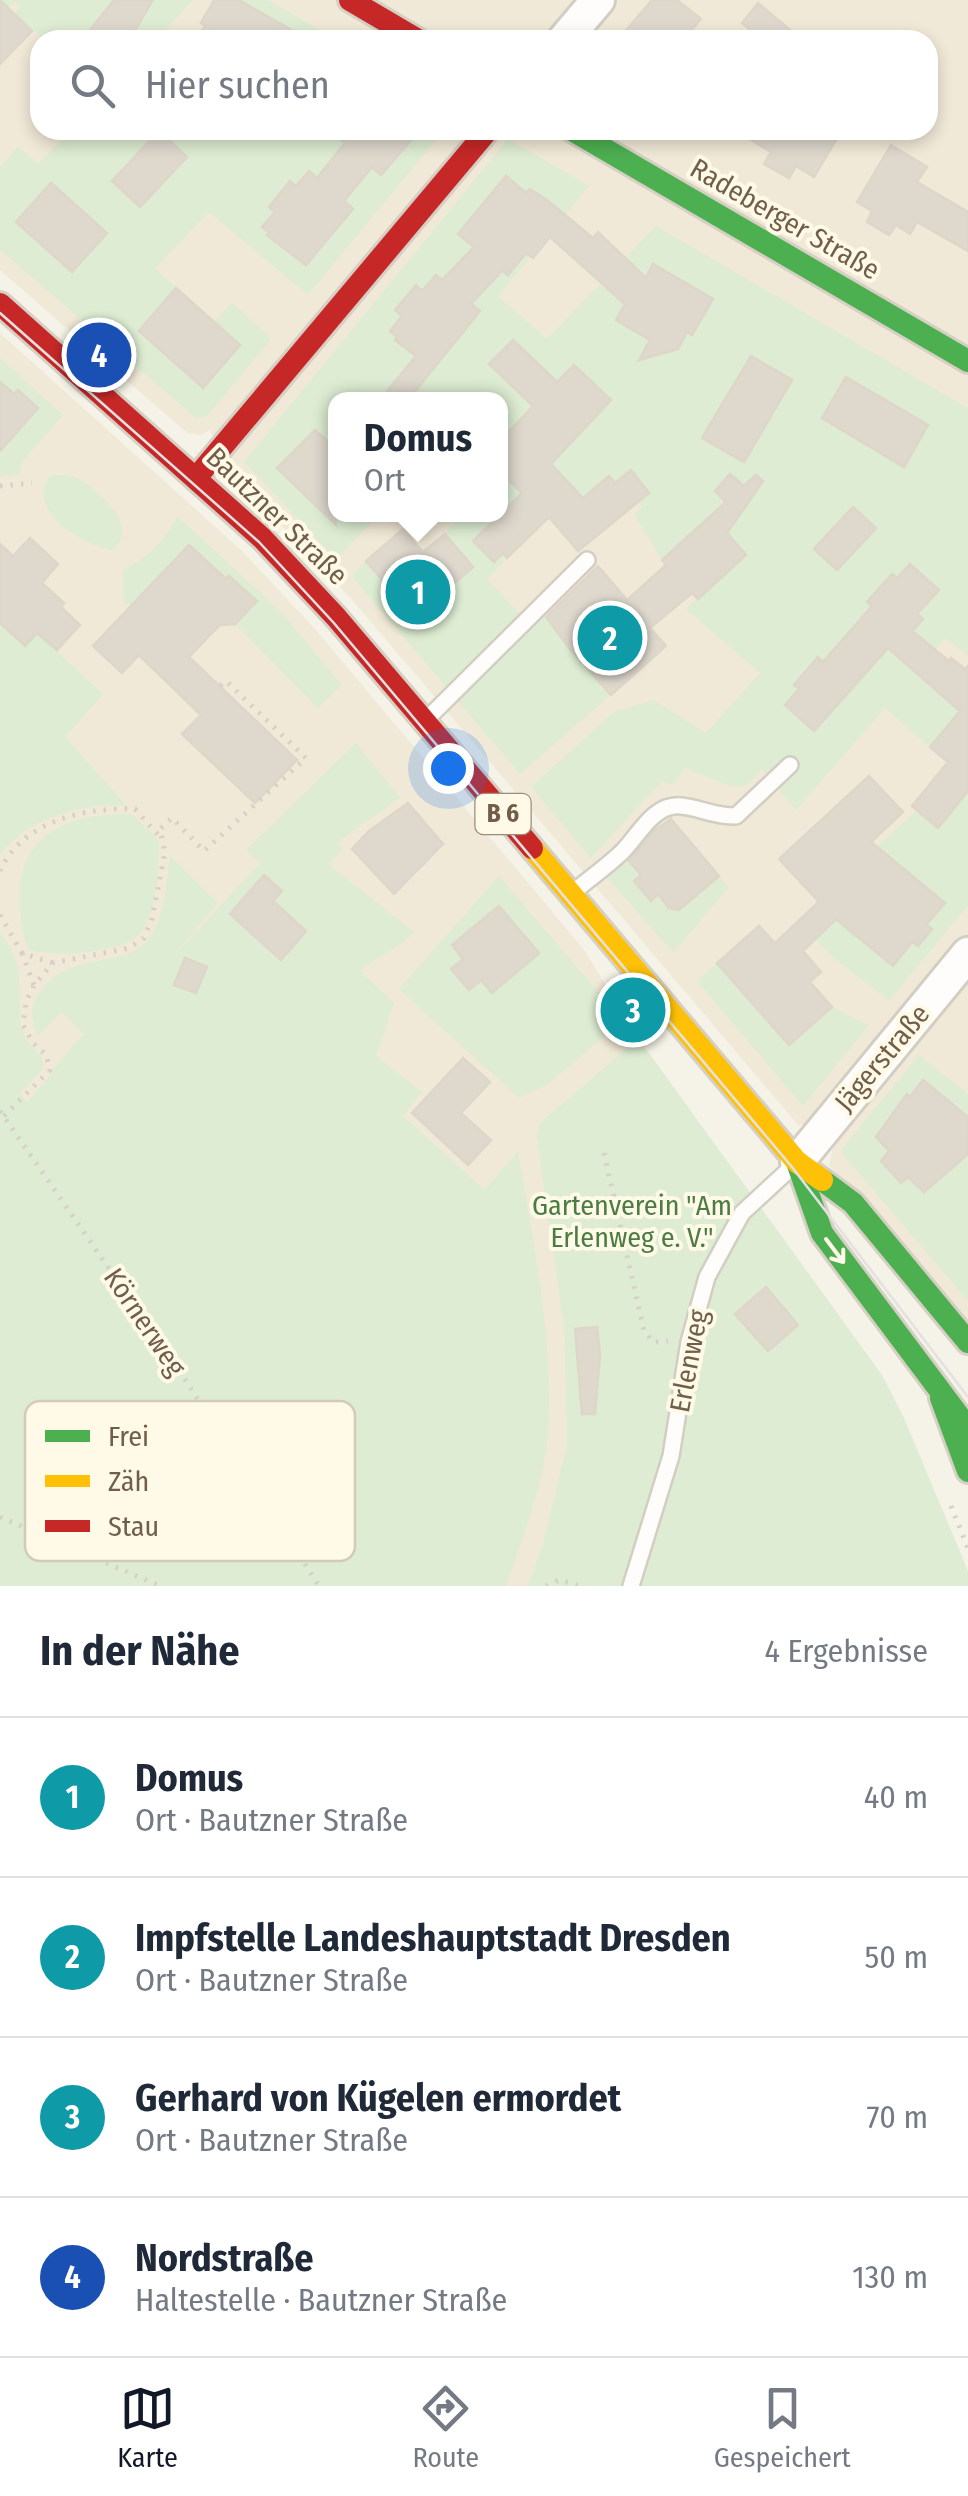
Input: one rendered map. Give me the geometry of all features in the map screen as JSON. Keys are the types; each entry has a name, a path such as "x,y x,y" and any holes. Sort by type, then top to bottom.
{"main road":[{"path":"350,0 401,30"},
{"path":"196,478 480,140"},
{"name":"Radeberger Straße","path":"589,140 968,361"},
{"name":"Bautzner Straße","path":"0,304 262,538 336,617 796,1162 853,1203 968,1342"},
{"name":"Bautzner Straße","path":"796,1162 822,1232 968,1428"},
{"path":"938,1389 968,1471"}],"street":[{"path":"572,30 598,0"},
{"name":"Jägerstraße","path":"796,1162 968,954"}],"lane":[{"path":"424,722 587,560"},
{"path":"570,894 624,851 663,808 680,806 713,816 736,816 790,765"},
{"path":"796,1162 839,1216"},
{"name":"Erlenweg","path":"631,1586 671,1456 689,1342 707,1277 731,1229 760,1194 796,1162"}],"path":[{"path":"0,486 32,483"},
{"path":"22,953 53,964 129,948 144,938 158,894 164,852 160,828 172,818 204,851 306,758 226,680 220,686"},
{"path":"0,871 8,853 28,835 53,822 110,808 135,810 162,840"},
{"path":"0,915 22,953 34,985"},
{"path":"2,1114 50,1070 46,1055 32,1043 24,1025 26,1002 34,985 53,964"},
{"name":"Körnerweg","path":"2,1114 199,1401"},
{"path":"604,1153 644,1331 654,1342 689,1342"},
{"path":"0,1518 25,1529"},
{"path":"101,1561 160,1586"},
{"name":"Körnerweg","path":"303,1561 319,1586"},
{"path":"546,1586 559,1580 579,1586"}],"shaded area":[{"path":"0,0 968,0 968,1327 829,1165 834,1143 816,1119 799,1126 354,602 234,476 210,430 201,435 187,433 0,270"},
{"path":"0,333 242,551 316,630 585,951 638,1038 540,1123 564,1328 567,1443 544,1539 528,1586 365,1586 348,1561 355,1561 355,1401 236,1401 0,1064"}],"green space":[{"path":"0,0 193,0 165,30 34,30 14,13 20,7 15,2 8,7"},
{"path":"239,0 268,0 320,30 289,28"},
{"path":"61,140 436,140 308,295 209,212 155,268 176,288 204,387 240,346 214,322 232,302 271,339 207,416 196,418 0,250 0,167 18,147 38,164"},
{"path":"510,140 589,186 498,296 547,339 656,226 968,408 968,656 945,638 916,672 968,708 930,747 885,708 796,810 762,770 746,786 731,786 684,768 674,785 661,782 591,858 531,787 614,712 653,700 706,733 760,673 686,609 746,554 711,516 662,560 634,514 642,507 638,501 649,492 631,471 615,483 608,477 565,512 559,529 548,518 474,541 493,562 503,553 507,558 487,579 521,615 447,688 352,577 366,561 415,617 472,567 445,534 454,522 508,522 508,392 328,392 328,522 372,522 336,559 244,462"},
{"path":"0,358 63,415 21,463 20,474 0,477 0,451 38,408 18,390 14,394 5,386 0,391"},
{"path":"48,477 81,480 112,508 122,531 120,541 111,550 73,534 52,515 45,503 44,490"},
{"path":"177,516 280,611 342,685 318,708 235,624 256,601 230,576 160,648 134,606 124,603 122,571 154,548"},
{"path":"543,614 611,695 520,774 457,700"},
{"path":"0,620 25,646 37,633 103,694 65,737 126,805 90,807 57,815 27,830 0,854"},
{"path":"356,743 400,798 338,842 343,849 328,864 414,932 360,971 394,1003 376,1056 422,1092 403,1116 485,1190 518,1151 541,1291 549,1397 542,1471 506,1586 0,1586 0,933 16,961 24,1035 42,1056 43,1069 20,1093 27,1102 84,1034 62,1012 38,1036 32,1014 40,992 67,970 127,954 149,938 162,909 170,855 218,903 170,960 260,863 246,850"},
{"path":"968,785 968,905 889,1001 828,953 798,919 917,810 938,827"},
{"path":"132,814 159,841 156,892 143,929 127,943 98,950 28,950 20,888 25,864 36,845 74,821"},
{"path":"628,859 669,907 719,876 729,887 673,953 606,876"},
{"path":"499,876 623,1021 548,1084 519,1098 399,989"},
{"path":"717,963 789,1044 832,1007 869,1025 803,1106 697,981"},
{"name":"Gartenverein \"Am Erlenweg e. V.\"","path":"638,1038 882,1375 968,1571 968,1586 528,1586 544,1539 567,1443 564,1328 537,1137 540,1123"},
{"path":"919,1055 968,1094 968,1301 840,1151"}],"building":[{"path":"0,0 31,30 0,64"},
{"path":"114,0 153,0 135,30 90,30"},
{"path":"214,0 239,0 292,30 202,30 205,26 201,23"},
{"path":"652,0 677,0 701,19 692,30 626,30"},
{"path":"758,3 790,30 750,30 742,23"},
{"path":"151,140 169,140 187,157 140,207 112,181"},
{"path":"341,140 411,140 381,175 372,167 344,201 353,209 306,265 262,227 275,212 269,207 290,181 296,186 309,171 317,178 345,143"},
{"path":"751,140 836,140 814,177 796,166 789,178 764,164 771,152"},
{"path":"891,145 927,167 917,182 968,212 968,251 917,222 910,234 896,225 889,235 867,222 872,211 857,202"},
{"path":"506,176 526,193 530,189 547,200 593,238 598,232 646,278 653,264 713,299 692,335 687,332 678,349 639,360 650,340 616,320 625,304 550,237 533,258 526,253 508,275 502,271 471,304 480,311 414,392 387,392 416,356 395,340 397,337 390,331 402,316 395,310 416,285 422,291 436,275 442,280 474,247 458,234"},
{"path":"51,183 107,233 72,272 16,222"},
{"path":"176,288 240,345 203,388 139,331"},
{"path":"513,340 557,382 574,365 611,400 551,464 583,498 609,476 615,483 631,470 649,493 578,551 549,517 507,558 503,553 494,562 473,541 492,522 508,522 508,507 522,493 508,480 508,433 533,406 489,364"},
{"path":"751,356 792,380 744,462 702,438"},
{"path":"846,377 928,425 904,467 822,418"},
{"path":"0,382 14,394 18,390 38,408 0,451"},
{"path":"315,430 328,442 328,517 277,468"},
{"path":"730,474 744,486 756,475 763,481 727,533 746,555 698,599 692,593 650,628 666,646 611,695 546,617 598,566 627,600 666,565 662,560 726,502 715,491"},
{"path":"853,507 876,528 837,570 814,549"},
{"path":"403,529 423,552 445,534 473,567 415,617 366,561"},
{"path":"30,538 58,564 42,583 80,625 57,650 37,633 25,646 0,623 0,544 13,556"},
{"path":"189,545 257,601 235,624 220,625 189,657 297,760 255,803 182,734 201,715 139,655 122,673 93,646"},
{"path":"910,564 939,590 917,614 923,619 912,631 949,661 951,658 965,669 968,666 968,791 938,828 912,806 948,762 930,747 960,711 888,648 814,731 785,705 799,689 794,685 818,657 823,662 872,606 867,602 892,574 897,578"},
{"path":"869,776 903,812 871,842 945,903 926,925 932,929 918,946 912,942 893,966 836,919 803,951 821,972 810,982 832,1007 789,1045 717,963 759,926 775,943 819,902 779,859"},
{"path":"408,803 443,844 394,894 352,849 369,831"},
{"path":"671,819 719,876 679,910 669,908 658,894 651,901 634,881 641,875 629,861 655,830"},
{"path":"264,875 282,891 273,901 306,931 281,960 230,914"},
{"path":"499,906 539,953 492,993 481,980 469,990 451,969 463,959 452,945"},
{"path":"185,958 207,967 196,993 174,985"},
{"path":"463,1058 490,1082 461,1113 491,1140 468,1165 412,1113"},
{"path":"923,1080 968,1117 967,1155 924,1192 908,1177 901,1183 881,1161 889,1151 876,1137 907,1094 910,1097"},
{"path":"766,1287 798,1325 768,1351 735,1314"},
{"path":"597,1327 600,1355 595,1414 582,1414 575,1329"}],"tram line":[{"path":"0,313 259,542 333,622 792,1167 968,1397"}],"traffic: fast":[{"path":"589,140 968,361"},
{"path":"797,1162 822,1233 968,1428"},
{"path":"822,1180 853,1203 968,1342"},
{"path":"941,1398 968,1471"}],"traffic: slow":[{"path":"532,848 797,1162 822,1180"}],"traffic: jam":[{"path":"350,0 401,30"},
{"path":"196,478 480,140"},
{"path":"0,304 262,538 336,617 532,848"}],"place":[{"name":"Nordstraße","path":"99,355"},
{"name":"Domus","path":"418,592"},
{"name":"Impfstelle Landeshauptstadt Dresden","path":"610,638"},
{"name":"Gerhard von Kügelen ermordet","path":"633,1010"}]}
